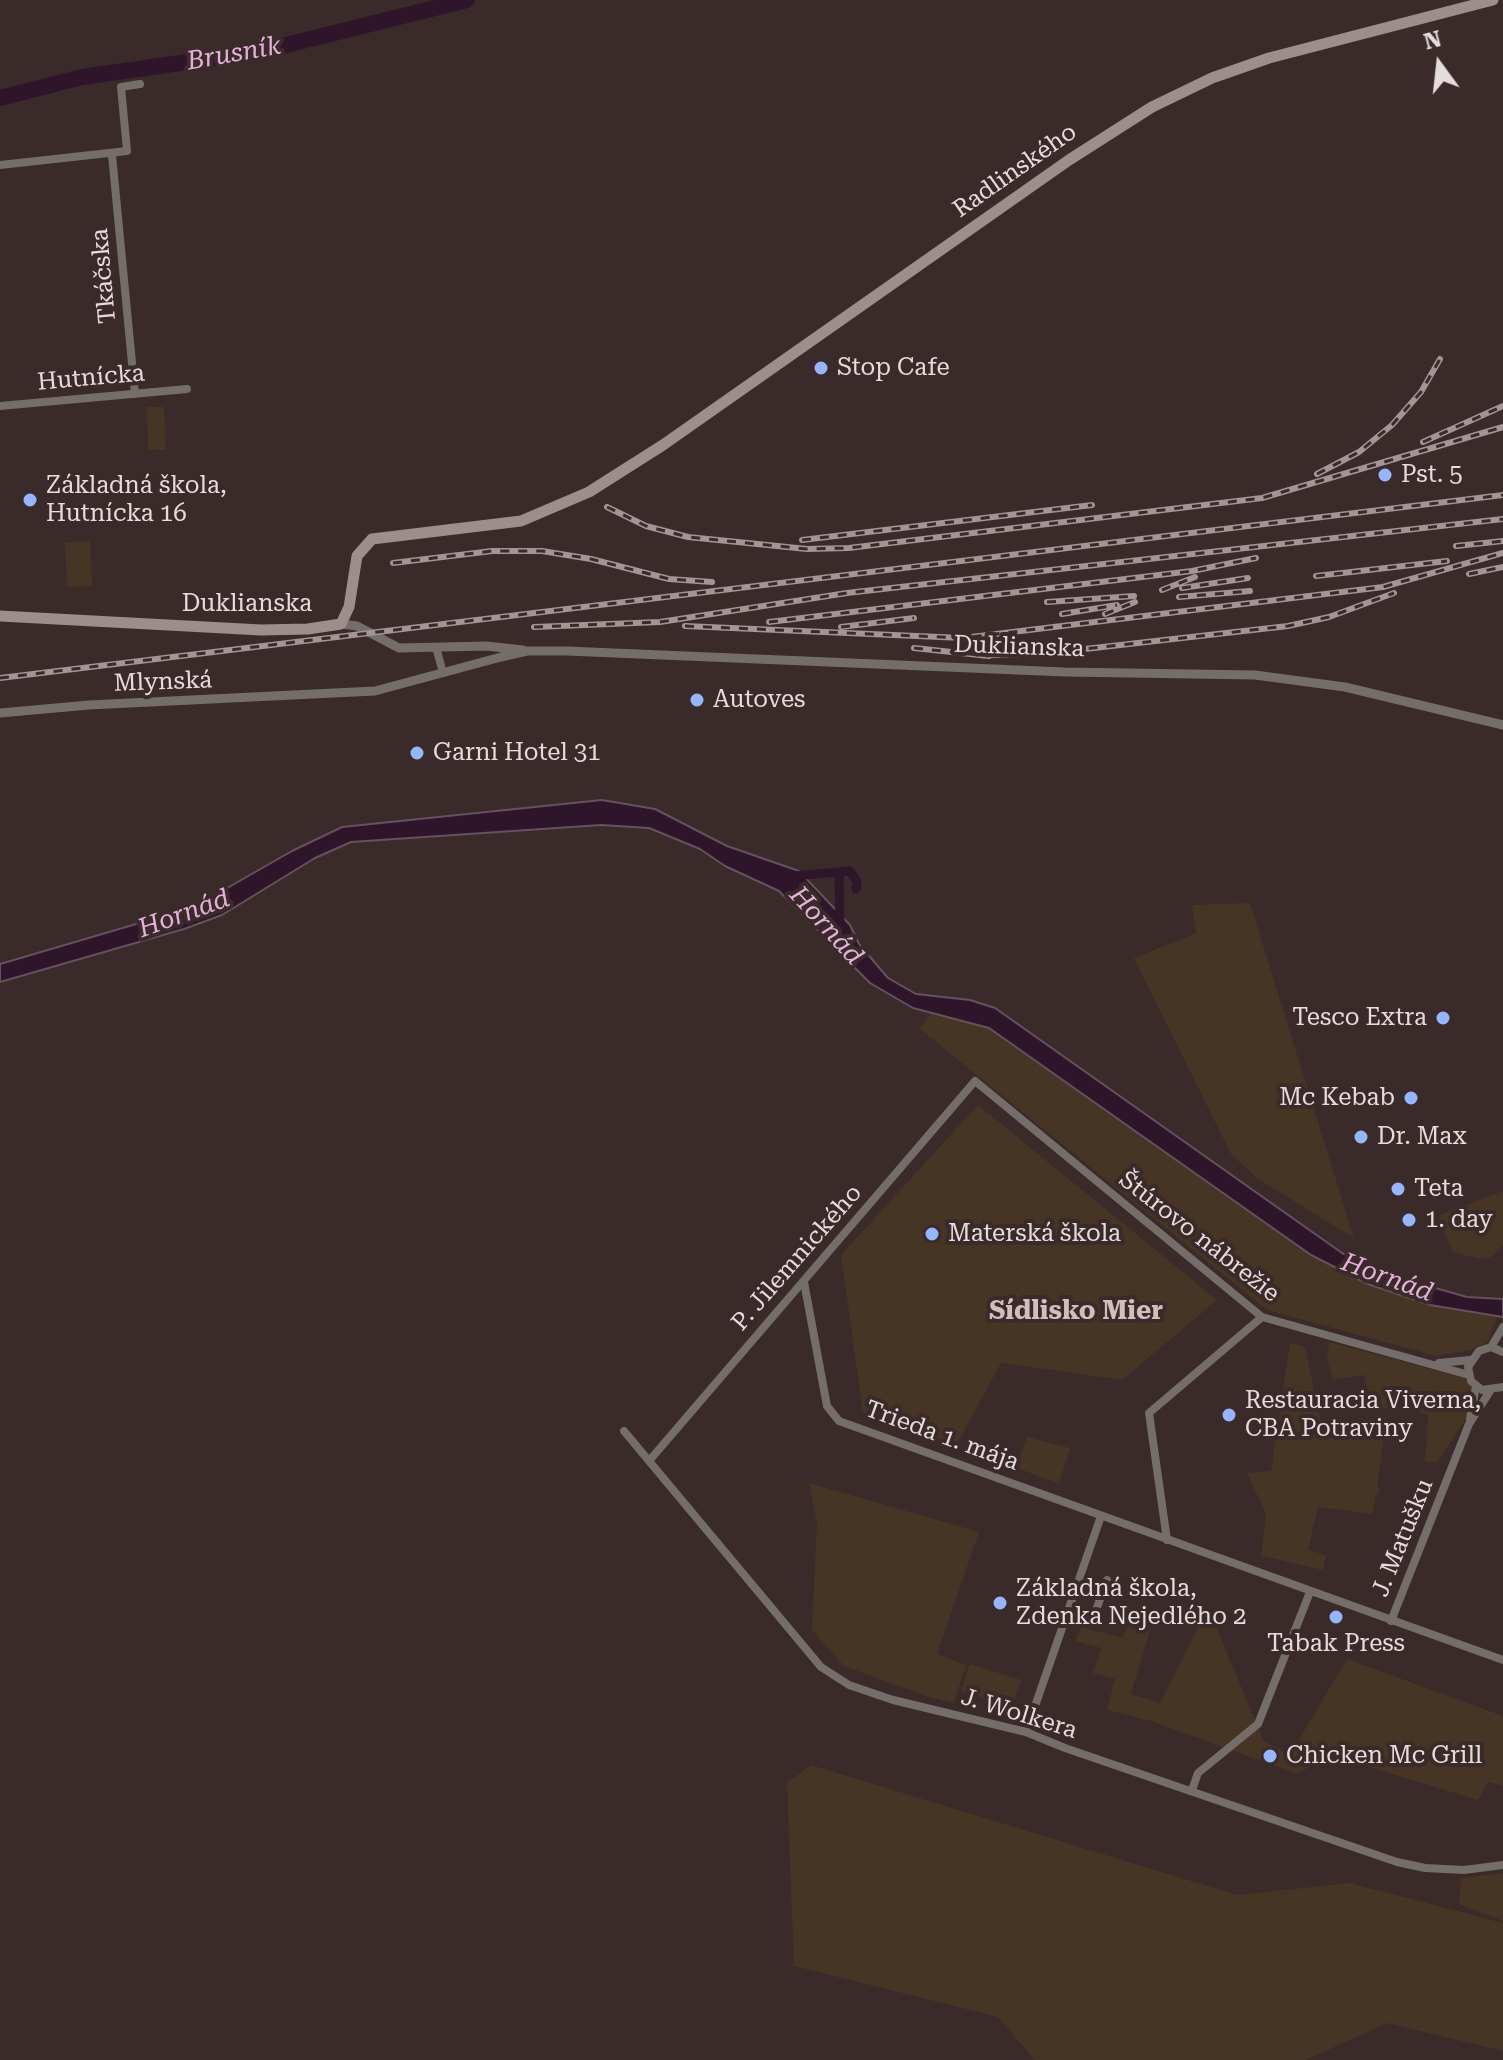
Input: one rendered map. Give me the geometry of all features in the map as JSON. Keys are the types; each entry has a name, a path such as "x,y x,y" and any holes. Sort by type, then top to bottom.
{"main road":[{"name":"Radlinského","path":"612,479 1069,160 1152,107 1197,84 1269,58 1493,0"},
{"name":"Duklianska","path":"0,616 261,630 308,629 341,624 351,597 357,556 372,539 521,521 563,505 612,479"}],"street":[{"path":"0,165 127,151 121,87 140,84"},
{"name":"Tkáčska","path":"112,155 135,394"},
{"name":"Hutnícka","path":"0,406 187,389"},
{"path":"341,624 357,626 399,648 496,646 527,651"},
{"path":"436,647 443,673"},
{"name":"Mlynská","path":"0,713 89,705 375,691 527,651"},
{"name":"Duklianska","path":"527,651 1065,672 1255,675 1336,685 1503,725"},
{"name":"P. Jilemnického","path":"649,1461 975,1081"},
{"name":"Štúrovo nábrežie","path":"975,1081 1262,1317 1469,1375"},
{"name":"Trieda 1. mája","path":"804,1282 827,1406 835,1418 1503,1660"},
{"path":"1167,1540 1149,1413 1262,1317"},
{"path":"1430,1364 1470,1360 1479,1351 1491,1347 1502,1329"},
{"path":"1491,1347 1503,1352"},
{"path":"1470,1360 1469,1375 1476,1386 1490,1391 1503,1387"},
{"path":"1469,1424 1476,1386"},
{"path":"1469,1424 1490,1391"},
{"name":"J. Matušku","path":"1391,1621 1469,1424"},
{"name":"J. Wolkera","path":"624,1431 821,1667 849,1685 893,1700 1026,1732 1397,1862 1438,1869 1503,1865"},
{"path":"1026,1732 1101,1516"},
{"path":"1091,1624 1107,1580"},
{"path":"1192,1790 1198,1773 1258,1724 1310,1592"}],"shaded area":[{"path":"147,407 164,407 166,450 148,450"},
{"path":"90,541 92,586 67,587 65,542"},
{"path":"1250,903 1354,1238 1258,1179 1231,1154 1134,958 1196,933 1192,905"},
{"path":"931,1014 989,1028 1311,1255 1368,1284 1430,1305 1497,1317 1488,1342 1470,1350 1436,1356 1267,1310 920,1029"},
{"path":"978,1105 1217,1300 1122,1380 1001,1363 957,1444 863,1413 841,1255"},
{"path":"1503,1191 1503,1246 1491,1257 1481,1259 1452,1252 1439,1215"},
{"path":"1329,1342 1464,1378 1472,1388 1467,1417 1437,1463 1425,1461 1428,1414 1371,1407 1364,1375 1333,1380 1327,1359"},
{"path":"1290,1343 1305,1347 1321,1424 1387,1417 1377,1486 1381,1490 1376,1496 1373,1514 1318,1507 1308,1550 1326,1555 1323,1570 1261,1556 1266,1514 1247,1473 1271,1471"},
{"path":"1027,1437 1070,1448 1059,1484 1015,1467"},
{"path":"809,1483 979,1532 937,1654 966,1665 954,1703 844,1666 812,1630 817,1523"},
{"path":"1208,1608 1264,1741 1285,1752 1295,1746 1347,1659 1503,1716 1503,1786 1488,1782 1478,1800 1330,1755 1297,1774 1151,1721 1107,1710 1115,1679 1093,1673 1101,1648 1075,1641 1082,1627 1122,1638 1132,1617 1151,1628 1131,1694 1160,1703"},
{"path":"970,1664 1021,1680 1012,1707 961,1691"},
{"path":"811,1765 1237,1895 1350,1883 1503,1923 1503,2051 1387,2023 1306,2060 1035,2060 998,2017 794,1966 787,1783"},
{"path":"1503,1873 1503,1921 1459,1904 1461,1878"}],"water":[{"name":"Hornád","path":"602,800 655,809 727,846 799,871 850,925 859,944 888,978 916,994 970,1000 995,1008 1342,1253 1393,1276 1467,1297 1503,1299 1503,1317 1430,1305 1368,1284 1311,1255 989,1028 913,1008 870,983 779,891 725,866 700,849 649,828 601,825 351,842 315,858 222,915 184,929 0,982 0,964 194,907 292,851 342,827"}],"waterway":[{"name":"Brusník","path":"0,98 82,77 258,52 467,0"},
{"name":"Hornád","path":"793,876 850,871 857,882 856,889"},
{"name":"Hornád","path":"839,872 840,928"}],"railway":[{"path":"1317,474 1359,452 1392,425 1421,392 1440,359"},
{"path":"1423,442 1503,406"},
{"path":"607,507 646,526 688,537 807,549 849,548 1262,498 1503,427"},
{"path":"0,678 1503,495"},
{"path":"802,540 1092,505"},
{"path":"534,627 660,622 847,593 1503,519"},
{"path":"1456,546 1503,541"},
{"path":"393,563 492,551 542,551 591,559 669,579 712,582"},
{"path":"685,626 963,638 1383,587 1503,553"},
{"path":"769,622 1192,571 1256,558"},
{"path":"1316,576 1447,561"},
{"path":"1469,574 1503,567"},
{"path":"1162,590 1195,577"},
{"path":"1182,588 1248,578"},
{"path":"1179,597 1250,591"},
{"path":"981,655 1032,655 1288,626 1329,617 1394,593"},
{"path":"1047,602 1134,596"},
{"path":"1105,614 1135,602"},
{"path":"1062,614 1117,605"},
{"path":"841,627 914,618"},
{"path":"914,648 989,656"}],"place":[{"name":"Stop Cafe","path":"821,368"},
{"name":"Pst. 5","path":"1385,475"},
{"name":"Základná škola, Hutnícka 16","path":"30,500"},
{"name":"Autoves","path":"697,700"},
{"name":"Garni Hotel 31","path":"417,753"},
{"name":"Tesco Extra","path":"1443,1018"},
{"name":"Mc Kebab","path":"1411,1098"},
{"name":"Dr. Max","path":"1361,1137"},
{"name":"Teta","path":"1398,1189"},
{"name":"1. day","path":"1409,1220"},
{"name":"Materská škola","path":"932,1234"},
{"name":"Restauracia Viverna, CBA Potraviny","path":"1229,1415"},
{"name":"Základná škola, Zdenka Nejedlého 2","path":"1000,1603"},
{"name":"Tabak Press","path":"1336,1617"},
{"name":"Chicken Mc Grill","path":"1270,1756"}],"district":[{"name":"Sídlisko Mier","path":"1076,1311"}]}
